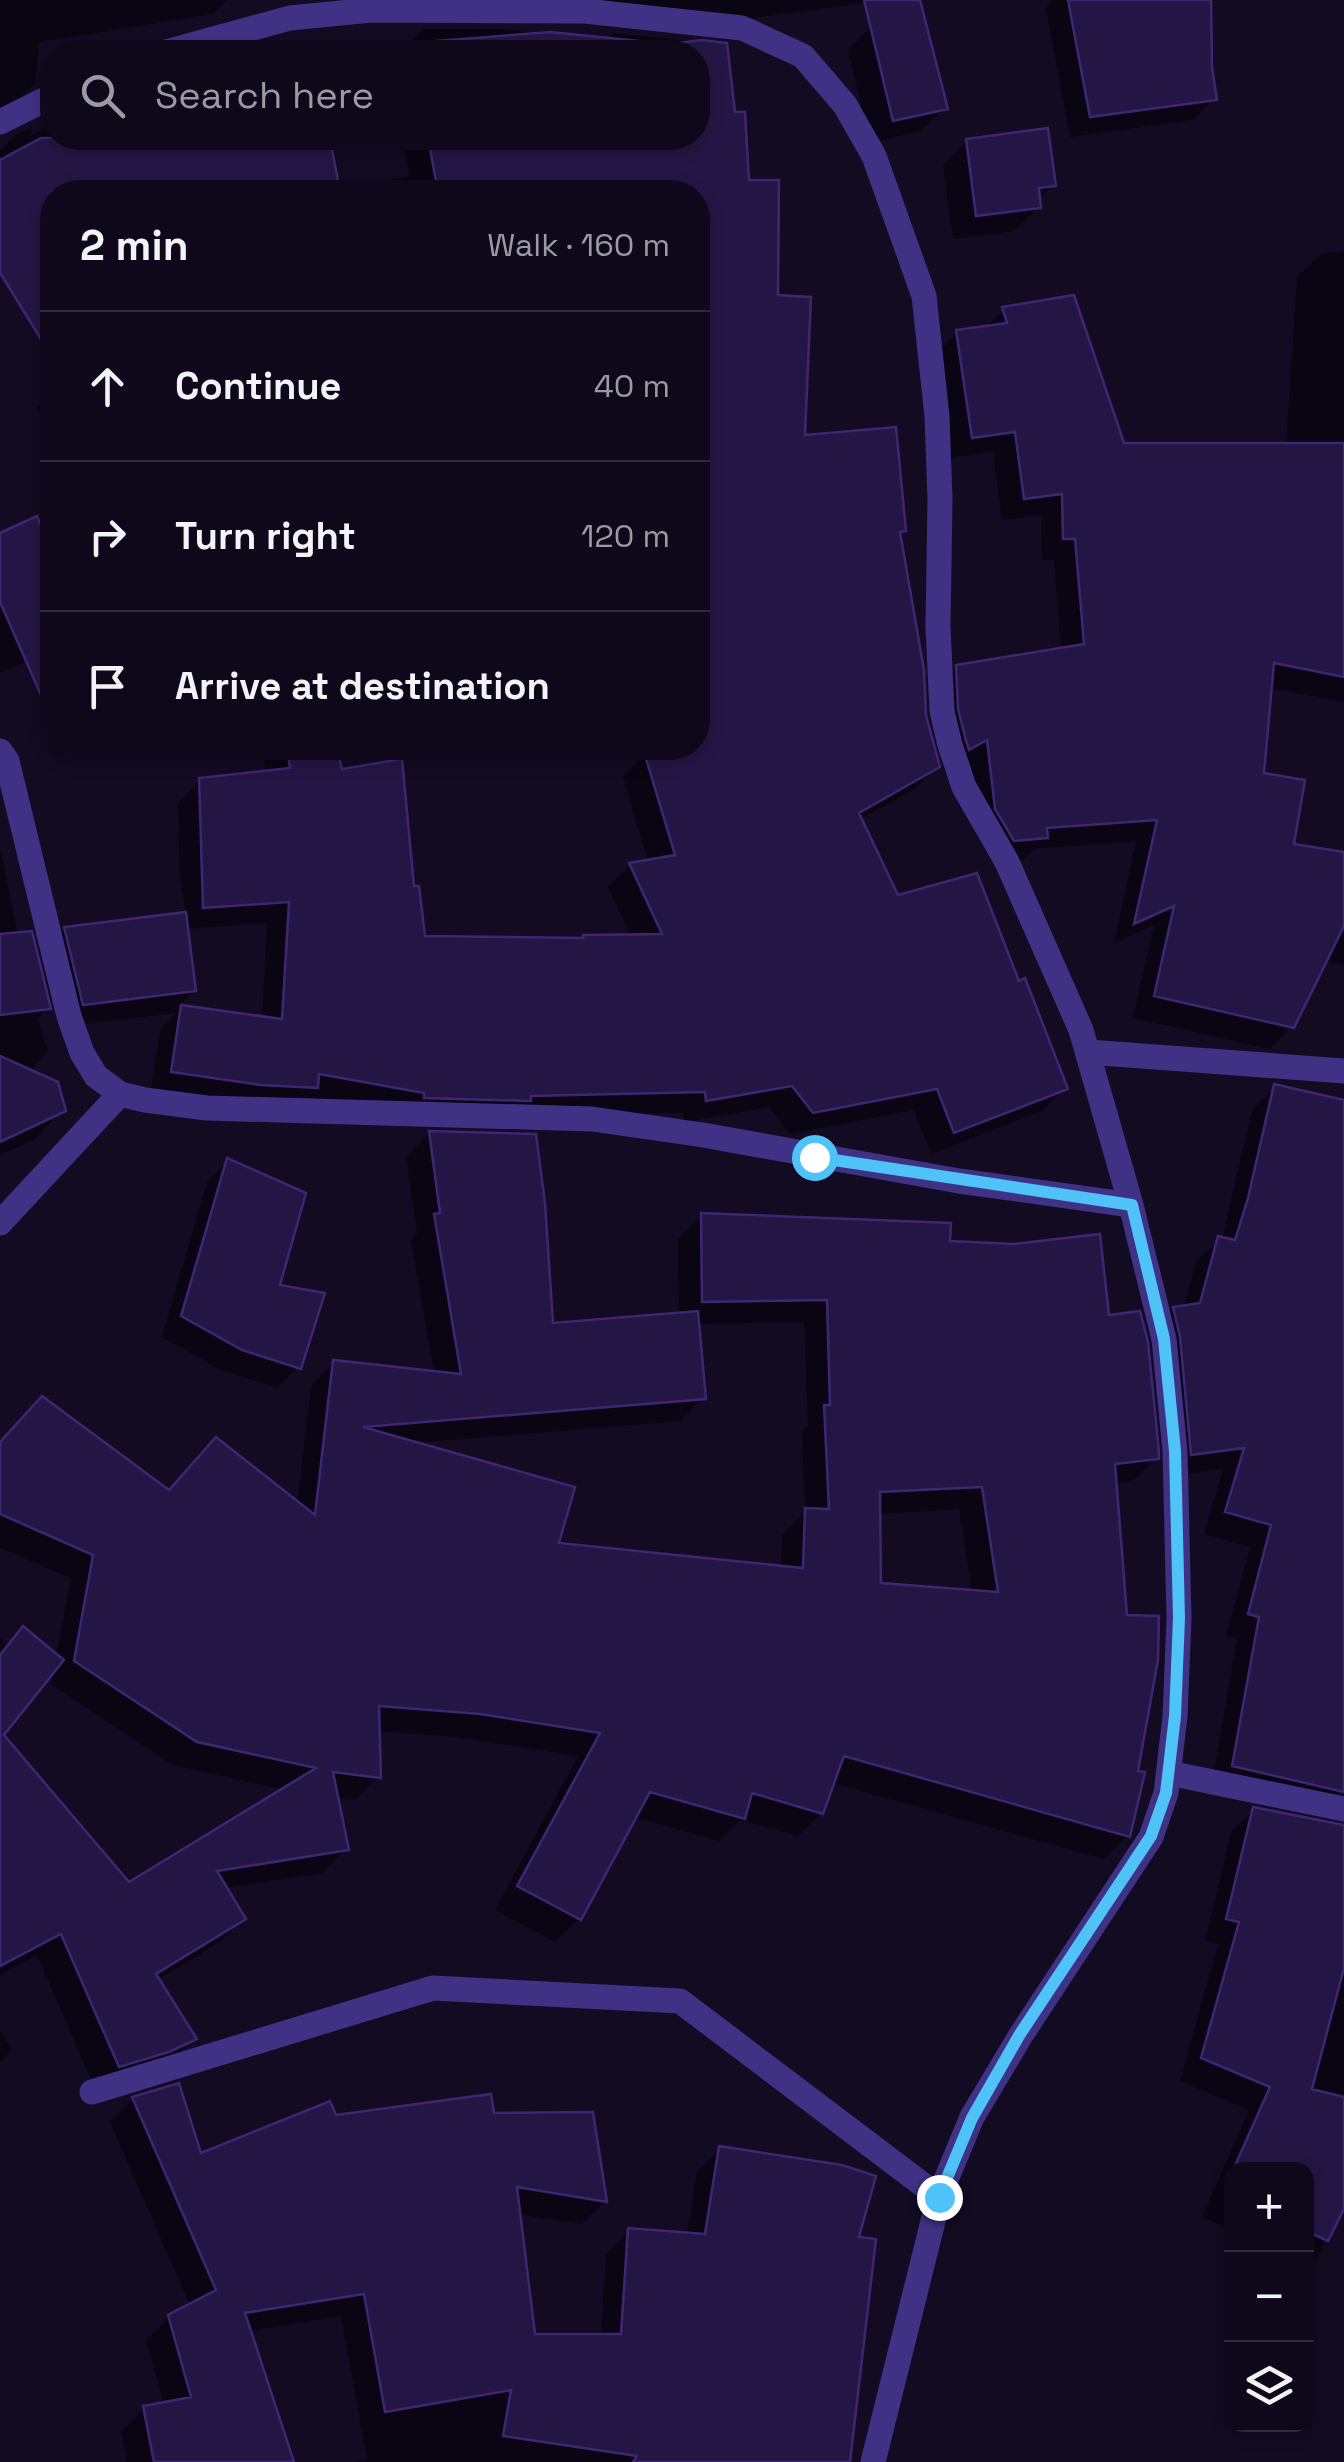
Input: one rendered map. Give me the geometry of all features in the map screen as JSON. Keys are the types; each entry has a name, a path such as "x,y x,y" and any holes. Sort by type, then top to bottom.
{"street":[{"path":"201,40 291,9 585,11 742,28 803,56 845,105 874,156 924,296 937,416 942,711 964,786 1008,862 1082,1030 1132,1205 1164,1339 1175,1451 1179,1618 1169,1772 1151,1836 1020,2034 972,2118 939,2197 873,2462"},
{"path":"0,122 40,102"},
{"path":"0,751 6,761 69,1016 96,1076 120,1094 207,1108 592,1119 704,1134 959,1181 1132,1205"},
{"path":"1088,1052 1344,1071"},
{"path":"0,1223 120,1094"},
{"path":"1169,1772 1344,1808"},
{"path":"92,2092 433,1988 680,2001 939,2197"}],"building":[{"path":"864,0 920,0 948,109 893,121"},
{"path":"1068,0 1211,0 1212,67 1217,100 1090,117"},
{"path":"550,32 629,40 449,40"},
{"path":"710,41 727,43 735,112 745,112 749,180 779,180 778,295 811,297 805,435 896,427 906,531 900,532 924,670 926,715 940,767 859,813 898,895 977,873 1019,981 1025,978 1068,1089 954,1133 937,1089 813,1113 792,1086 706,1101 705,1092 531,1096 531,1101 424,1098 424,1093 319,1074 318,1088 261,1085 171,1072 181,1005 282,1019 289,902 203,908 199,778 290,768 289,760 340,760 342,769 402,760 414,886 419,886 425,936 583,938 662,934 629,863 675,855 646,760 710,760 710,180 436,180 430,150 710,150"},
{"path":"1048,128 1056,186 1039,188 1041,208 976,216 966,139"},
{"path":"40,139 40,150 332,150 338,180 40,180 40,338 0,273 0,160"},
{"path":"1074,295 1124,443 1344,443 1344,677 1274,663 1264,773 1305,780 1294,844 1344,852 1344,926 1294,1028 1154,996 1174,906 1134,924 1157,820 1047,828 1048,838 1014,841 995,809 987,740 969,750 966,741 958,709 956,665 1084,644 1075,539 1063,539 1062,494 1024,499 1015,432 972,438 956,330 1007,323 1002,307"},
{"path":"37,516 40,523 40,693 0,602 0,533"},
{"path":"186,912 196,991 83,1005 64,927"},
{"path":"32,931 51,1009 0,1015 0,934"},
{"path":"0,1056 58,1082 66,1111 0,1142"},
{"path":"1274,1084 1344,1100 1344,1792 1232,1766 1259,1617 1248,1614 1271,1525 1225,1512 1244,1448 1191,1455 1180,1337 1173,1307 1200,1303 1218,1236 1235,1240"},
{"path":"429,1131 536,1134 553,1323 698,1311 706,1399 363,1427 575,1487 559,1543 803,1568 805,1508 829,1509 824,1405 830,1405 827,1300 702,1302 701,1213 951,1223 950,1241 1014,1244 1100,1234 1109,1315 1140,1311 1148,1342 1159,1452 1159,1459 1115,1464 1127,1615 1159,1616 1158,1660 1138,1771 1145,1772 1130,1837 844,1756 823,1814 752,1793 745,1819 650,1792 581,1920 517,1886 600,1733 480,1714 379,1706 381,1778 333,1772 349,1850 217,1871 246,1919 156,1974 197,2039 119,2067 61,1934 0,1966 0,1655 23,1626 64,1660 4,1735 129,1882 316,1768 197,1742 74,1661 93,1555 0,1514 0,1442 42,1396 169,1490 216,1437 315,1515 333,1360 461,1374 434,1214 440,1213","holes":["982,1487 998,1592 881,1583 880,1492"]},
{"path":"227,1158 306,1193 280,1285 325,1293 301,1369 242,1350 181,1316"},
{"path":"1253,1807 1344,1825 1344,1968 1312,2089 1344,2097 1344,2209 1328,2241 1314,2235 1314,2162 1237,2162 1270,2087 1201,2058 1239,1922 1226,1919"},
{"path":"179,2083 201,2153 330,2101 336,2115 491,2094 494,2113 593,2112 607,2202 517,2187 535,2334 621,2334 628,2228 705,2234 719,2146 842,2165 876,2176 859,2237 876,2239 850,2462 633,2462 637,2456 503,2436 511,2390 385,2412 364,2294 245,2313 294,2462 154,2462 143,2406 191,2397 168,2315 216,2290 132,2097"}],"route":[{"path":"814,1157 1132,1205 1164,1339 1175,1451 1179,1618 1175,1716 1166,1793 1151,1836 1020,2034 972,2118 939,2197"}]}
